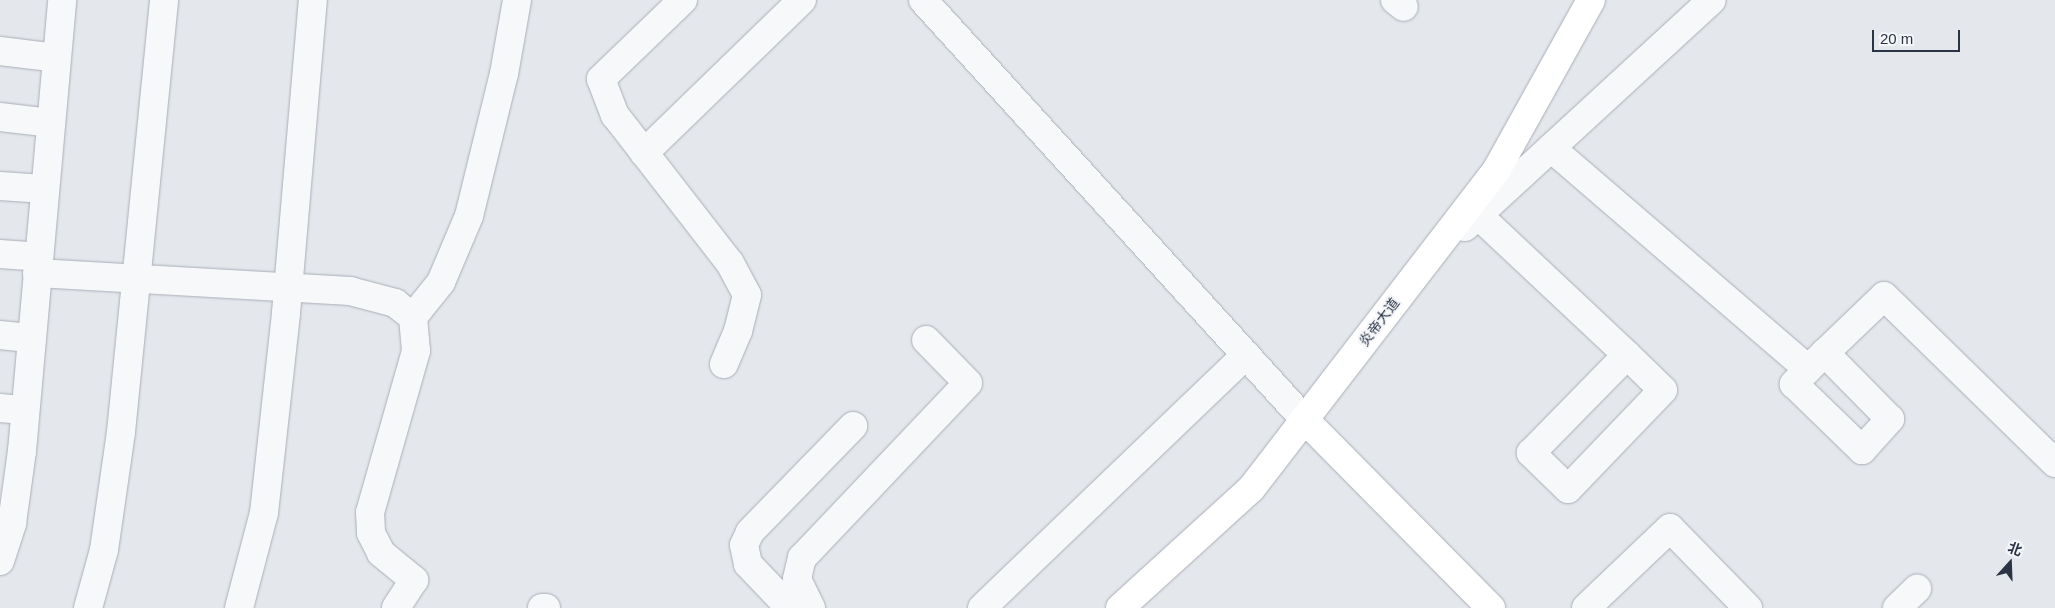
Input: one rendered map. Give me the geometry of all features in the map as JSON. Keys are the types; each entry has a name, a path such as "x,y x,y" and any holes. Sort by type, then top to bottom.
{"main road":[{"name":"炎帝大道","path":"1120,608 1251,489 1497,169 1591,0"},
{"path":"1304,419 1491,608"}],"street":[{"path":"0,561 12,523 9,483 12,409 31,338 62,0"},
{"path":"88,608 104,550 121,432 164,0"},
{"path":"239,608 264,513 288,288 313,0"},
{"path":"396,608 414,580 381,553 371,533 370,512 416,351 413,317 441,282 469,216 504,74 516,0"},
{"path":"683,0 600,79 615,115 730,263 747,295 738,330 724,364"},
{"path":"644,153 802,0"},
{"path":"923,0 1304,419"},
{"path":"1421,266 1712,0"},
{"path":"0,52 57,58"},
{"path":"0,118 51,123"},
{"path":"1551,148 1817,361 1884,296 2055,463"},
{"path":"0,186 45,189"},
{"path":"1478,215 1663,390 1568,489 1531,452 1627,356"},
{"path":"0,254 38,265 135,279 350,291 395,303 413,317"},
{"path":"0,336 31,338"},
{"path":"811,608 797,579 802,558 968,383 926,340"},
{"path":"982,608 1246,355"},
{"path":"790,608 748,564 744,545 750,532 853,426"},
{"path":"1586,608 1670,528 1748,608"},
{"path":"1898,608 1917,589"}]}
